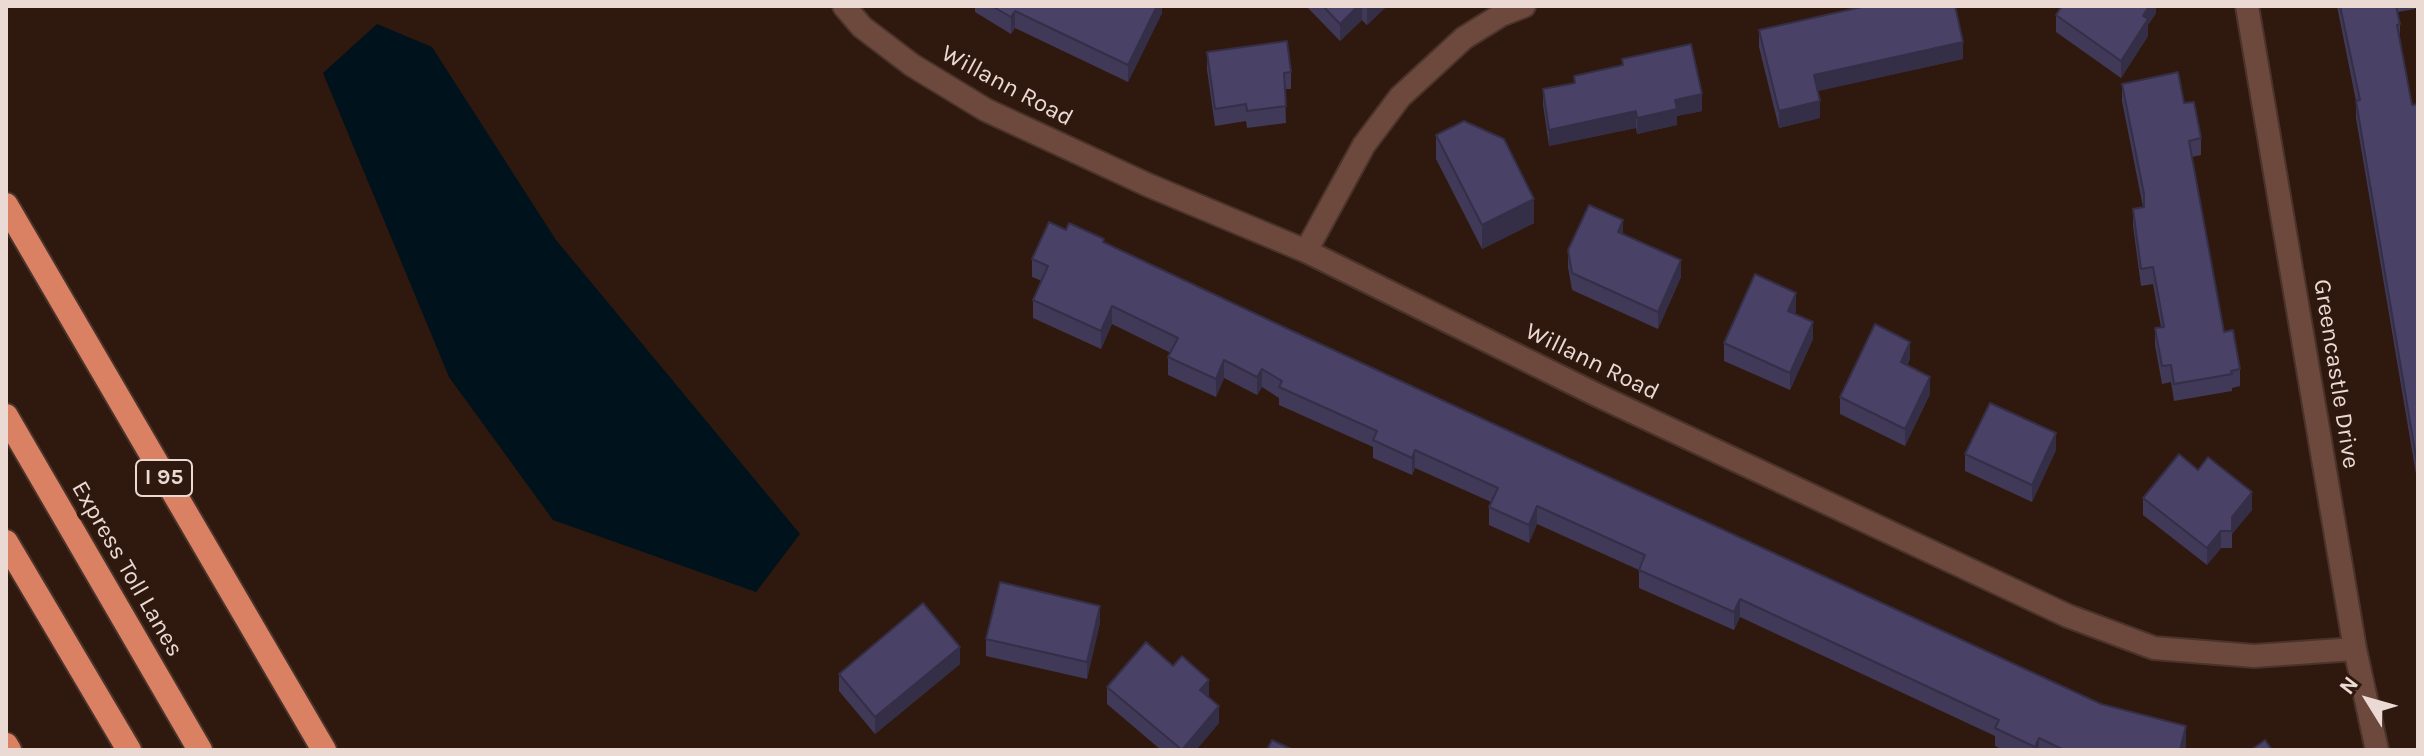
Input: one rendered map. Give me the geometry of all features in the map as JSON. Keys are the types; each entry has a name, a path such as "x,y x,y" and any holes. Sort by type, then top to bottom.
{"highway":[{"name":"I 95","path":"6,205 324,750"},
{"name":"Express Toll Lanes","path":"6,416 200,750"},
{"path":"6,542 129,750"}],"street":[{"name":"Willann Road","path":"844,6 862,27 912,65 986,110 1148,185 1306,251 1599,396 2068,616 2154,648 2254,656 2355,649"},
{"path":"1306,251 1364,145 1400,97 1464,38 1501,15 1524,6"},
{"name":"Greencastle Drive","path":"2247,6 2355,649 2377,750"}],"water":[{"path":"377,24 432,47 556,240 800,534 756,592 553,520 449,377 323,73"}],"building":[{"path":"992,6 1157,6 1128,65 1015,11 1011,17"},
{"path":"1323,6 1358,6 1340,24"},
{"path":"1866,6 1955,6 1963,42 1814,75 1820,101 1779,111 1759,30"},
{"path":"2062,6 2149,6 2143,16 2148,19 2121,61 2056,15"},
{"path":"2340,6 2396,6 2412,105 2418,104 2418,469 2356,101 2360,100"},
{"path":"1287,41 1291,72 1284,73 1286,106 1247,111 1246,104 1215,109 1207,52"},
{"path":"1691,44 1702,94 1675,100 1677,109 1637,118 1636,111 1549,130 1543,89 1575,83 1574,76 1623,65 1622,59"},
{"path":"2178,72 2184,103 2194,102 2201,138 2189,141 2224,332 2233,330 2240,369 2231,371 2232,374 2174,384 2171,365 2162,366 2155,328 2164,327 2153,267 2141,269 2133,209 2144,207 2144,194 2122,84"},
{"path":"1464,121 1504,139 1534,199 1482,225 1436,135"},
{"path":"1589,205 1623,220 1618,232 1681,260 1658,312 1572,273 1568,250"},
{"path":"1049,222 1066,230 1069,223 1104,239 1103,242 1288,329 2101,704 2186,726 2180,750 2064,750 2039,738 2035,747 1995,728 1999,720 1740,599 1734,612 1639,570 1645,555 1537,506 1529,525 1489,507 1498,488 1415,450 1412,458 1373,440 1377,431 1279,387 1282,381 1262,369 1257,377 1224,360 1216,379 1168,357 1178,338 1112,306 1101,331 1033,300 1048,266 1032,259"},
{"path":"1755,274 1796,293 1788,311 1813,322 1790,373 1724,343"},
{"path":"1875,324 1910,342 1901,362 1930,377 1905,429 1840,397"},
{"path":"1990,403 2056,433 2032,485 1965,454"},
{"path":"2179,454 2198,470 2208,457 2252,492 2232,517 2232,531 2221,531 2207,548 2143,498"},
{"path":"1000,582 1100,606 1087,662 986,639"},
{"path":"923,603 960,647 875,717 839,674"},
{"path":"1146,642 1173,666 1182,656 1209,680 1200,690 1219,706 1182,750 1107,687"},
{"path":"1272,740 1293,750 1267,750"},
{"path":"2265,740 2272,750 2251,750"}]}
